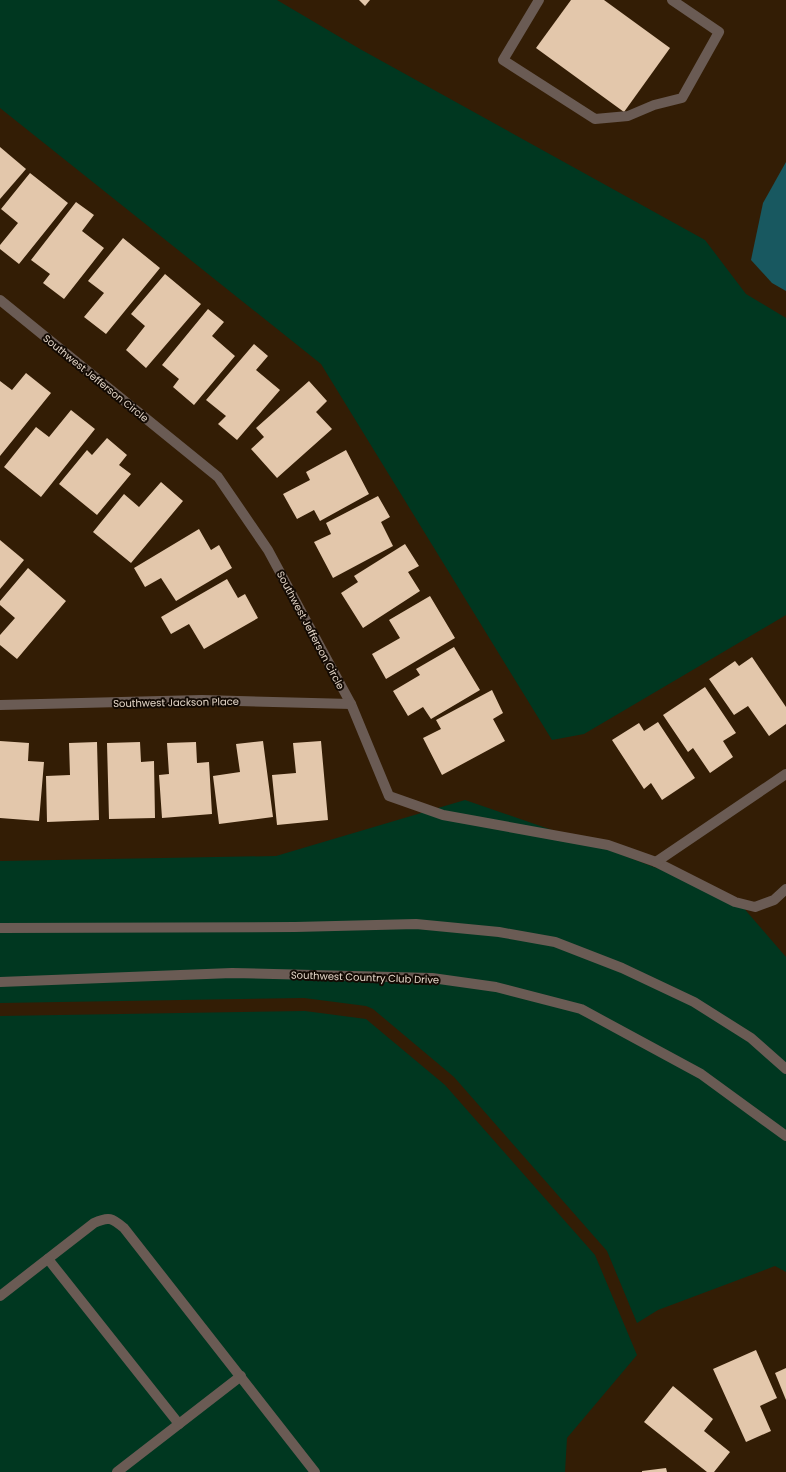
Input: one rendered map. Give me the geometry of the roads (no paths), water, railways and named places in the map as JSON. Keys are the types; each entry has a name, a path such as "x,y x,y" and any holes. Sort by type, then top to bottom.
{"street":[{"path":"539,0 503,60 595,119 628,116 654,105 682,98 718,32 672,0"},
{"name":"Southwest Jefferson Circle","path":"0,300 218,477 268,550 351,704 389,796 444,815 608,845 656,862 735,902 755,907 774,900 786,890"},
{"name":"Southwest Jackson Place","path":"2,703 202,700 351,704"},
{"path":"656,862 786,774"},
{"path":"0,928 296,927 416,924 499,932 555,942 622,968 694,1002 751,1038 786,1069"},
{"name":"Southwest Country Club Drive","path":"0,982 232,973 432,978 496,987 580,1009 701,1074 786,1136"},
{"path":"0,1296 94,1223 104,1218 114,1219 124,1228 315,1472"},
{"path":"48,1259 179,1424"},
{"path":"117,1472 241,1376"}],"water":[{"path":"786,162 786,291 772,283 751,260 763,203"}]}
